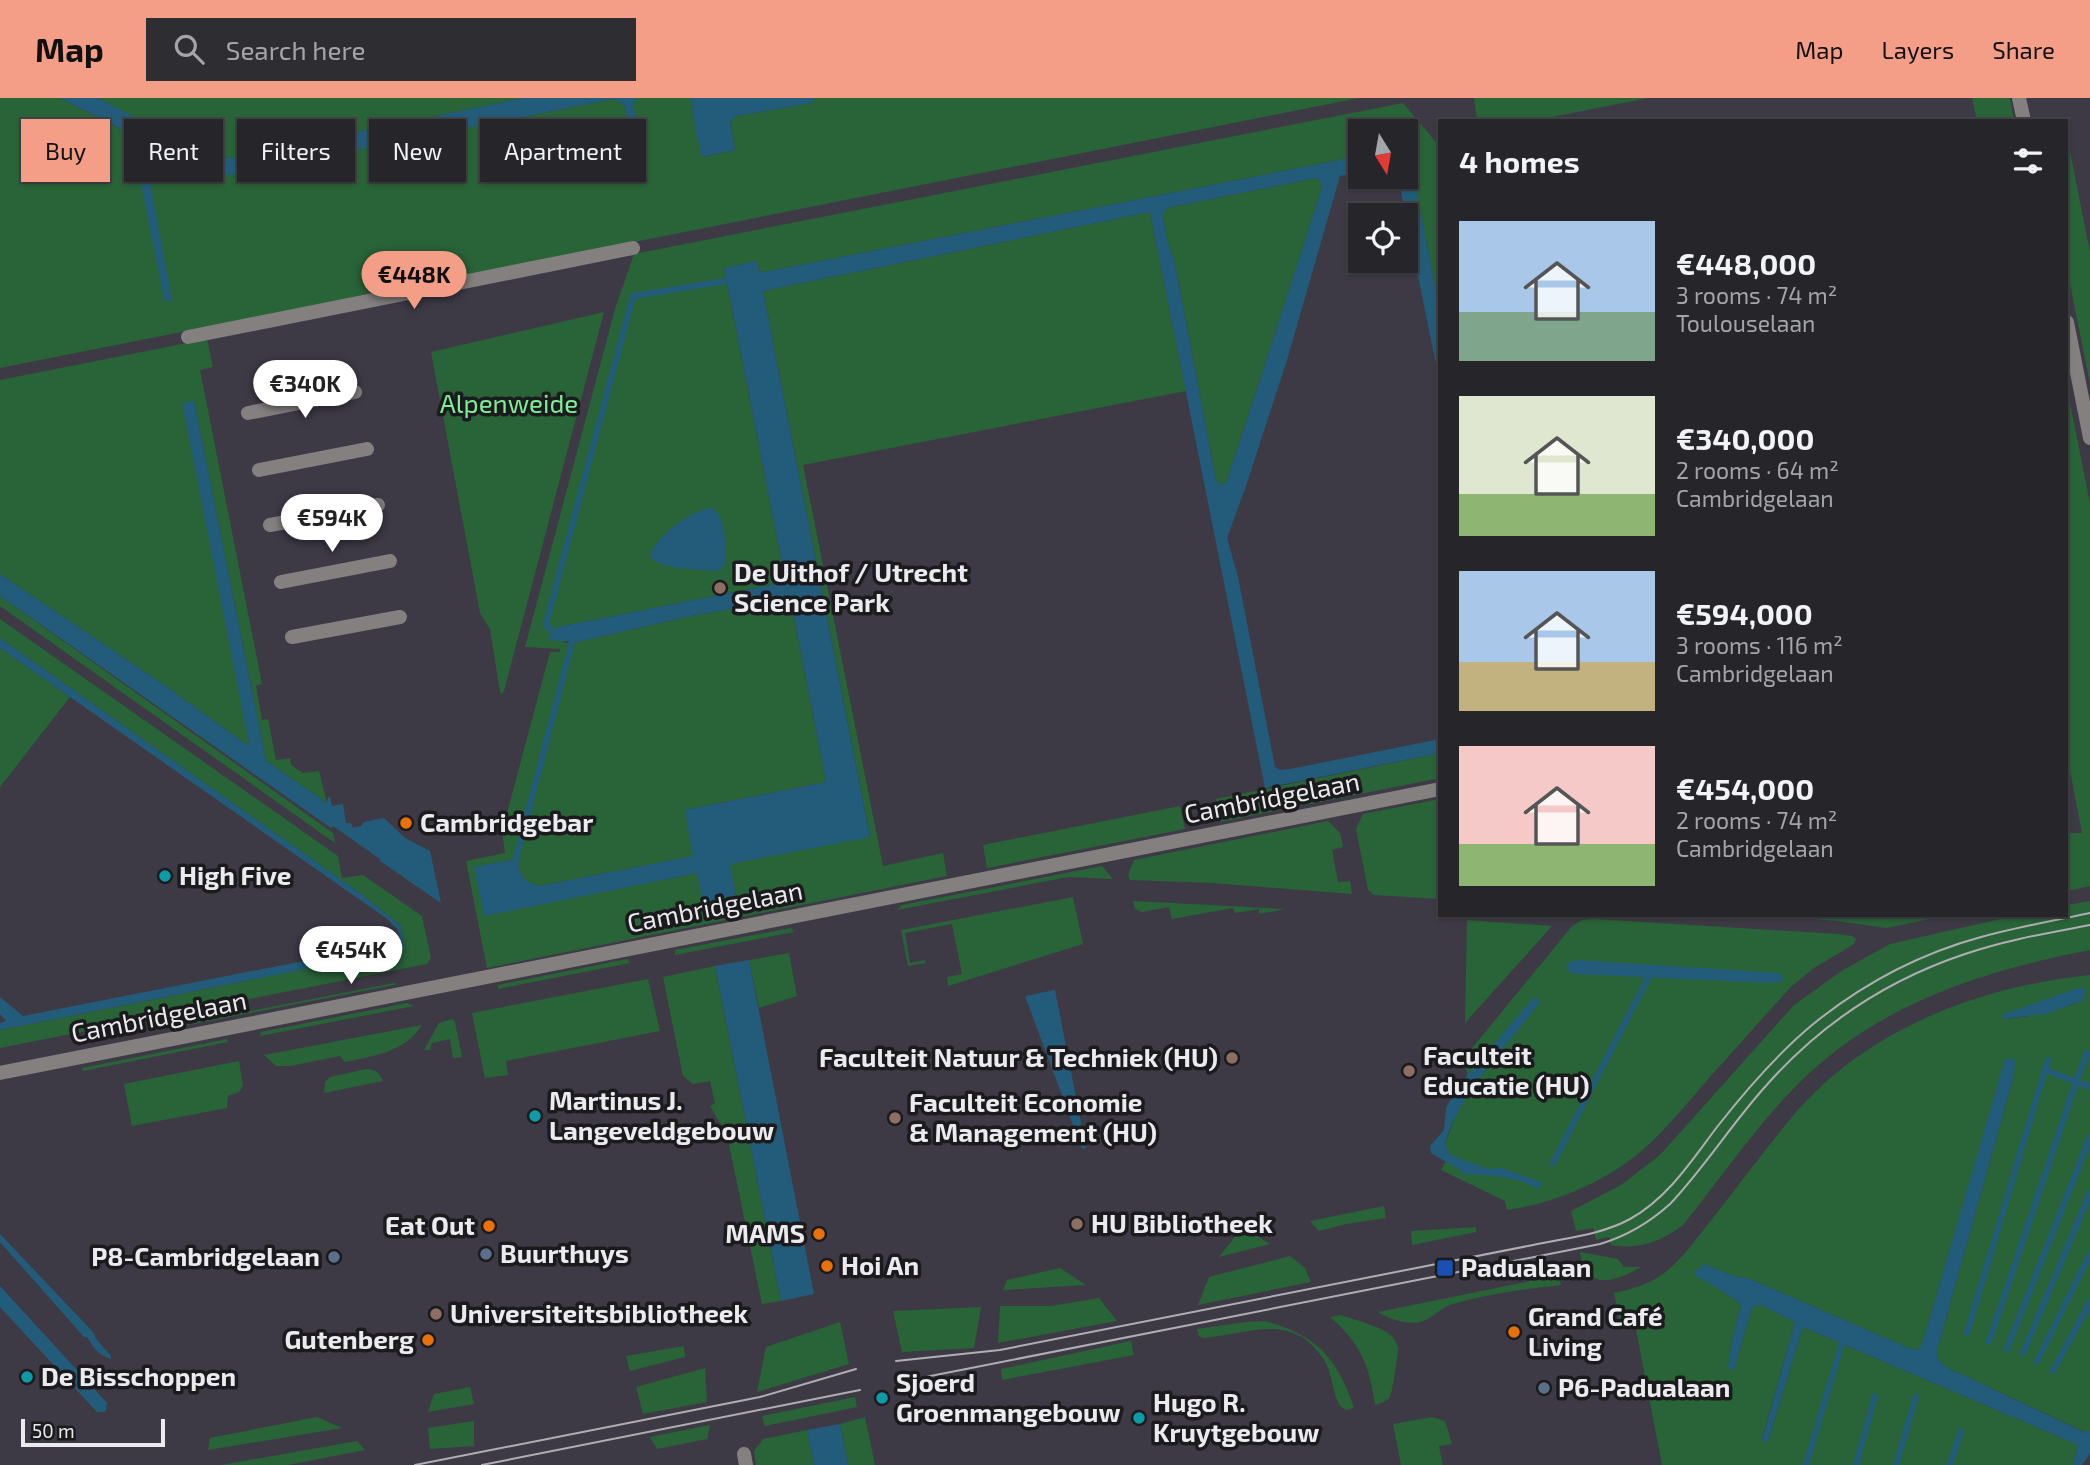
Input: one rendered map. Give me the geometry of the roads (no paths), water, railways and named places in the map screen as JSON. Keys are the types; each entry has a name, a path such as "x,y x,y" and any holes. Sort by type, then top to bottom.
{"street":[{"path":"2018,98 2023,119"},
{"path":"188,337 633,248"},
{"path":"2068,327 2090,438"},
{"path":"248,414 355,392"},
{"path":"259,470 367,449"},
{"path":"270,525 378,505"},
{"path":"281,582 390,561"},
{"path":"292,638 400,617"},
{"name":"Cambridgelaan","path":"0,1073 1438,789"}],"water":[{"path":"60,98 98,98 138,119 124,119 124,130 110,123 110,119 101,119"},
{"path":"523,98 636,98 633,106 636,119 628,119 625,107 613,99 512,119 480,119 480,125 466,128 466,119 421,119"},
{"path":"692,98 814,98 812,103 736,116 730,123 735,150 702,157 693,118"},
{"path":"369,130 369,148 355,150 355,133"},
{"path":"223,157 237,157 237,174 223,174"},
{"path":"1348,158 1348,174 1340,176 1287,360 1227,538 1238,577 1275,767 1280,770 1290,769 1438,739 1438,753 1265,788 1150,212 763,291 870,837 730,864 736,895 703,902 697,873 484,916 474,867 512,860 514,855 520,855 522,875 539,886 693,856 685,810 826,782 792,607 786,599 691,616 577,642 549,640 552,631 558,627 776,584 785,578 724,268 757,261 759,271 764,272","holes":["1316,178 1322,184 1320,194 1227,481 1221,485 1216,480 1174,259 1166,236 1164,211 1171,207"]},
{"path":"142,182 150,182 172,300 170,302 164,299"},
{"path":"1400,189 1416,189 1438,302 1438,374 1417,273 1418,203 1403,203"},
{"path":"194,401 266,761 327,803 330,797 332,806 343,804 346,823 351,823 353,828 364,822 384,818 405,838 430,851 441,903 0,596 0,574 249,744 183,407 185,402"},
{"path":"711,508 723,524 725,564 720,570 671,567 650,557 658,541 674,526"},
{"path":"0,638 364,896 401,926 405,949 0,1030 0,1023 6,1021 0,1014 0,997 23,1016 400,942 398,930 386,918 0,648"},
{"path":"749,960 814,1294 781,1301 715,966"},
{"path":"1571,961 1778,973 1783,978 1781,982 1771,983 1575,974 1566,967"},
{"path":"2081,987 2085,990 2084,1000 2045,1014 2002,1019 2004,1014"},
{"path":"1055,990 1086,1148 1082,1149 1025,996"},
{"path":"1533,998 1540,1002 1474,1086 1445,1143 1450,1155 1488,1169 1502,1168 1543,1183 1537,1189 1512,1179 1462,1174 1462,1171 1431,1153 1430,1146 1444,1130 1446,1108 1456,1089"},
{"path":"2005,1059 2015,1059 2014,1075 1937,1357 1944,1366 2086,1433 2090,1429 2090,1453 2082,1465 2073,1465 2078,1445 1803,1327 1768,1441 1765,1442 1762,1440 1795,1322 1761,1305 1752,1307 1734,1370 1728,1369 1741,1304 1693,1274 1704,1264 1733,1276 1750,1279 1913,1350 1919,1349"},
{"path":"0,1234 93,1332 111,1359 100,1353 87,1337 84,1337 0,1242"},
{"path":"0,1286 107,1403 104,1412 97,1412 0,1307"},
{"path":"840,1424 848,1465 814,1465 807,1430"}],"waterway":[{"path":"552,631 547,626 547,620 633,296 726,281"},
{"path":"517,855 572,642"},
{"path":"1553,1163 1648,978"},
{"path":"1989,1342 2087,1053"},
{"path":"1967,1333 2048,1060"},
{"path":"2045,1070 2090,1087"},
{"path":"2007,1349 2090,1137"},
{"path":"2023,1353 2090,1193"},
{"path":"2037,1361 2090,1254"},
{"path":"2053,1371 2090,1302"},
{"path":"1806,1465 1842,1343"},
{"path":"1856,1465 1875,1396"},
{"path":"1896,1465 1916,1397"},
{"path":"1950,1465 1961,1431"}],"tram line":[{"path":"896,1361 1000,1350 1607,1229 1644,1210 1668,1189 1750,1086 1799,1036 1850,997 1892,972 1935,952 2008,930 2090,913"},
{"path":"900,1382 1610,1241 1637,1228 1670,1204 1752,1102 1785,1066 1831,1025 1881,991 1936,965 1980,949 2090,925"},
{"path":"415,1465 760,1397 856,1369"},
{"path":"482,1465 860,1390"}],"place":[{"name":"De Uithof / Utrecht Science Park","path":"720,588"},
{"name":"Cambridgebar","path":"406,823"},
{"name":"High Five","path":"165,876"},
{"name":"Faculteit Natuur & Techniek (HU)","path":"1232,1058"},
{"name":"Faculteit Educatie (HU)","path":"1409,1071"},
{"name":"Martinus J. Langeveldgebouw","path":"535,1116"},
{"name":"Faculteit Economie & Management (HU)","path":"895,1118"},
{"name":"HU Bibliotheek","path":"1077,1224"},
{"name":"Eat Out","path":"489,1226"},
{"name":"MAMS","path":"819,1234"},
{"name":"Buurthuys","path":"486,1254"},
{"name":"P8-Cambridgelaan","path":"334,1257"},
{"name":"Hoi An","path":"827,1266"},
{"name":"Padualaan","path":"1445,1268"},
{"name":"Universiteitsbibliotheek","path":"436,1314"},
{"name":"Grand Café Living","path":"1514,1332"},
{"name":"Gutenberg","path":"428,1340"},
{"name":"De Bisschoppen","path":"27,1377"},
{"name":"P6-Padualaan","path":"1544,1388"},
{"name":"Sjoerd Groenmangebouw","path":"882,1398"},
{"name":"Hugo R. Kruytgebouw","path":"1139,1418"}],"park label":[{"name":"Alpenweide","path":"509,404"}]}
